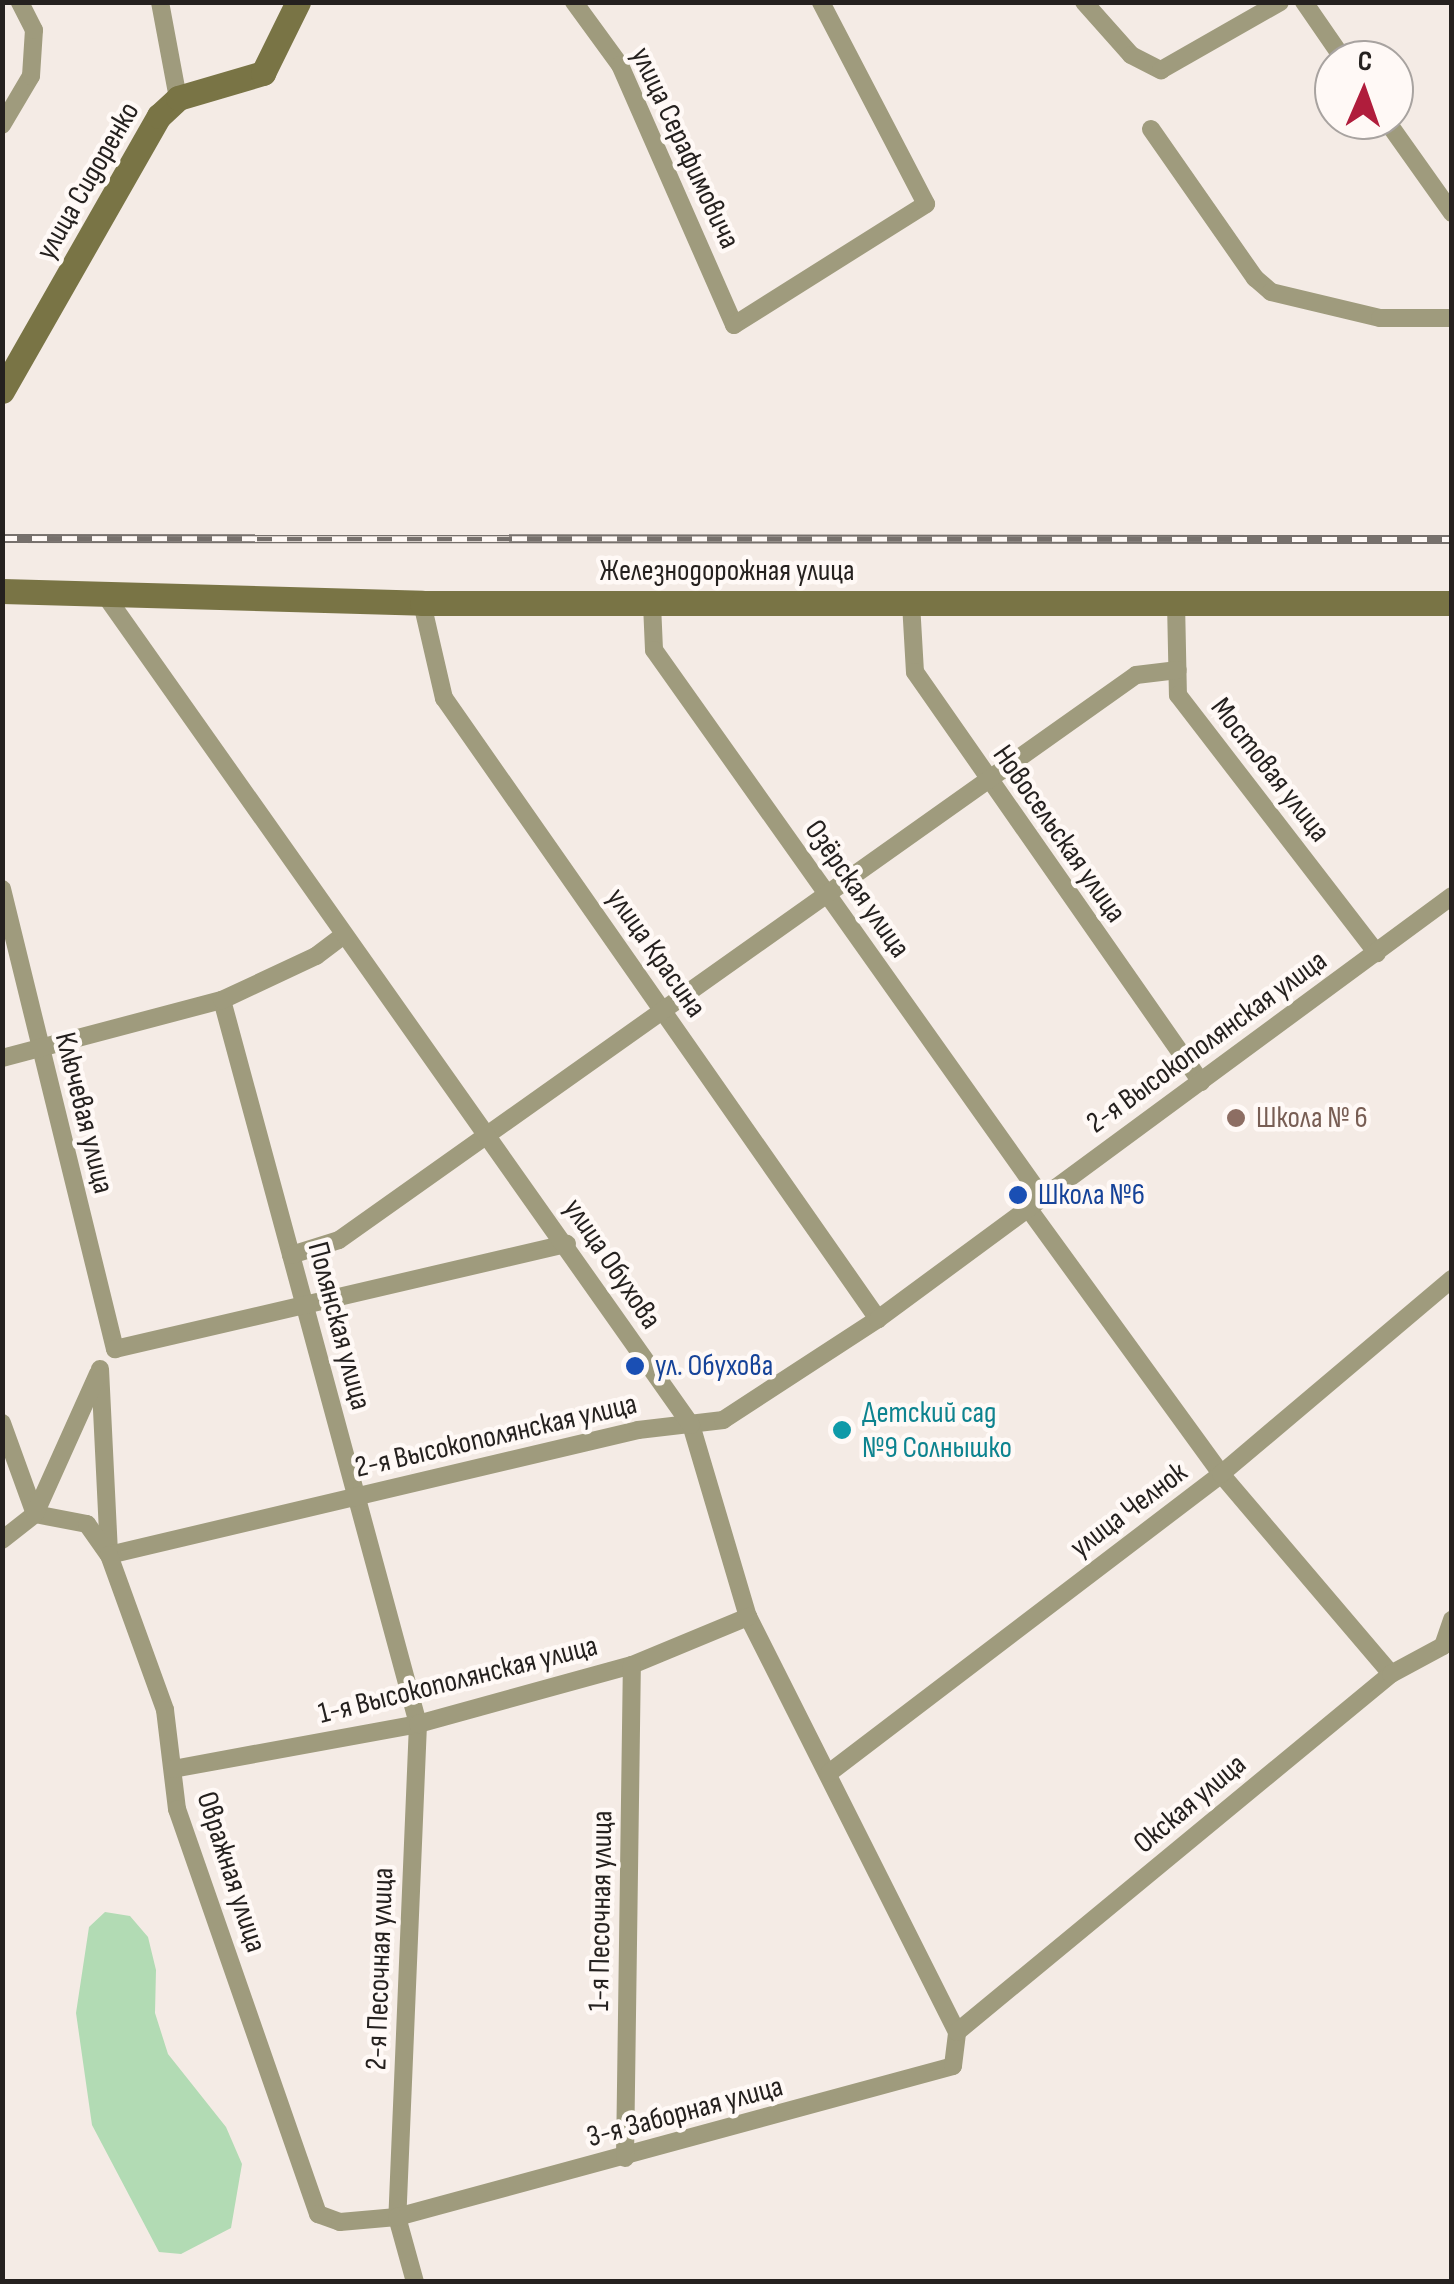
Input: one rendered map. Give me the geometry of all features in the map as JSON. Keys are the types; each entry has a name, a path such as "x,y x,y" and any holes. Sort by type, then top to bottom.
{"street":[{"path":"2,125 31,76 34,30 20,2"},
{"path":"160,2 178,98"},
{"name":"улица Сидоренко","path":"2,392 158,116 178,98 263,73 298,2"},
{"name":"улица Серафимовича","path":"574,2 620,65 734,324 926,204 821,2"},
{"path":"1084,2 1147,66 1180,64 1280,2"},
{"path":"1304,2 1330,40"},
{"path":"1150,129 1255,278 1272,292 1380,318 1452,318"},
{"path":"1400,140 1452,213"},
{"name":"Железнодорожная улица","path":"2,591 422,603 1452,603"},
{"name":"улица Обухова","path":"103,592 343,936 567,1244 690,1425 748,1617 957,2032"},
{"name":"Мостовая улица","path":"1176,602 1178,695 1377,952"},
{"name":"улица Красина","path":"422,603 444,698 878,1319"},
{"name":"Новосельская улица","path":"912,603 915,672 1201,1082"},
{"name":"Озёрская улица","path":"652,604 654,650 827,894 1221,1474 1392,1674"},
{"path":"291,1256 339,1240 1136,674 1178,670"},
{"name":"Ключевая улица","path":"2,889 115,1350"},
{"name":"2-я Высокополянская улица","path":"110,1555 638,1430 690,1425 746,1410 878,1319 1452,896"},
{"path":"2,1058 222,1000 316,956 343,936"},
{"name":"Полянская улица","path":"222,1000 418,1724"},
{"path":"2,1540 35,1514 100,1369 115,1350 567,1244"},
{"name":"улица Челнок","path":"829,1773 1221,1474 1452,1279"},
{"path":"100,1369 110,1555"},
{"path":"2,1423 35,1514"},
{"name":"Овражная улица","path":"35,1514 88,1524 110,1555 165,1710 177,1809 318,2214 340,2222 397,2217"},
{"name":"1-я Высокополянская улица","path":"172,1769 418,1724 632,1665 748,1617"},
{"name":"Окская улица","path":"957,2032 1392,1674 1443,1646 1452,1620"},
{"name":"1-я Песочная улица","path":"625,2158 632,1665"},
{"name":"2-я Песочная улица","path":"415,2282 397,2217 418,1724"},
{"name":"3-я Заборная улица","path":"397,2217 953,2066 957,2032"}],"green space":[{"path":"105,1912 130,1916 148,1937 156,1970 155,2013 168,2054 226,2127 242,2164 231,2228 181,2254 159,2252 92,2125 76,2013 89,1927"}],"railway":[{"path":"2,538 1452,539"}],"place":[{"name":"Школа № 6","path":"1236,1118"},
{"name":"Школа №6","path":"1018,1195"},
{"name":"ул. Обухова","path":"635,1366"},
{"name":"Детский сад №9 Солнышко","path":"842,1430"}]}
